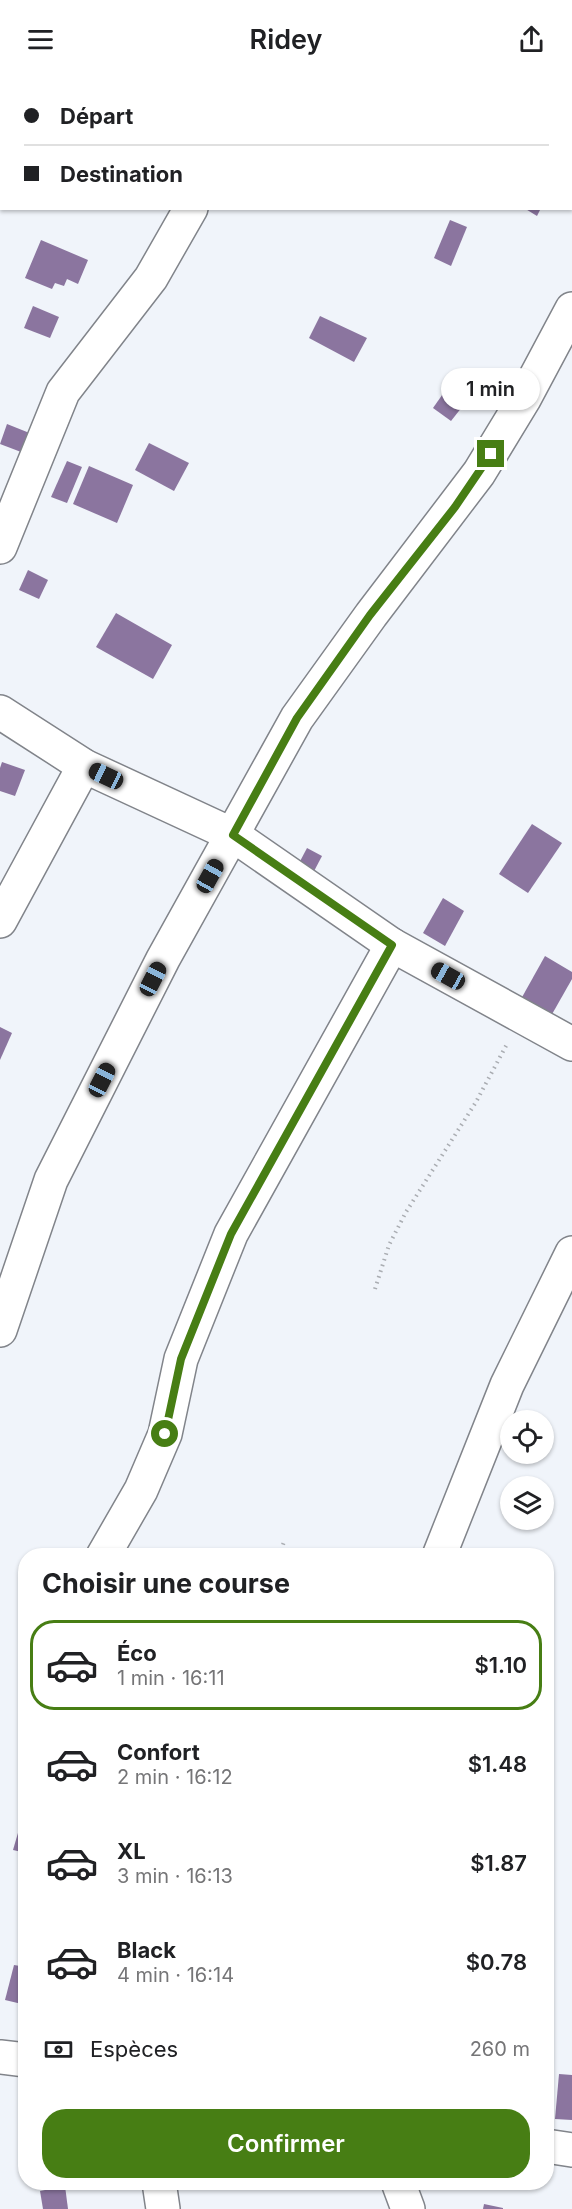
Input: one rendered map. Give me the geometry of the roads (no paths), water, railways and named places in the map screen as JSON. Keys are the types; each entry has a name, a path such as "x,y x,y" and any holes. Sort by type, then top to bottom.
{"street":[{"path":"0,547 63,392 151,278 190,210"},
{"path":"0,1330 51,1180 163,959 297,718 370,615 479,473 524,399 572,309"},
{"path":"0,711 84,766 233,835 392,945 572,1044"},
{"path":"0,921 84,766"},
{"path":"108,1548 141,1490 165,1434 181,1359 231,1234 392,945"},
{"path":"442,1548 507,1385 572,1253"},
{"path":"0,2057 18,2059"},
{"path":"554,2147 572,2150"},
{"path":"160,2190 163,2209"},
{"path":"401,2190 408,2209"}]}
